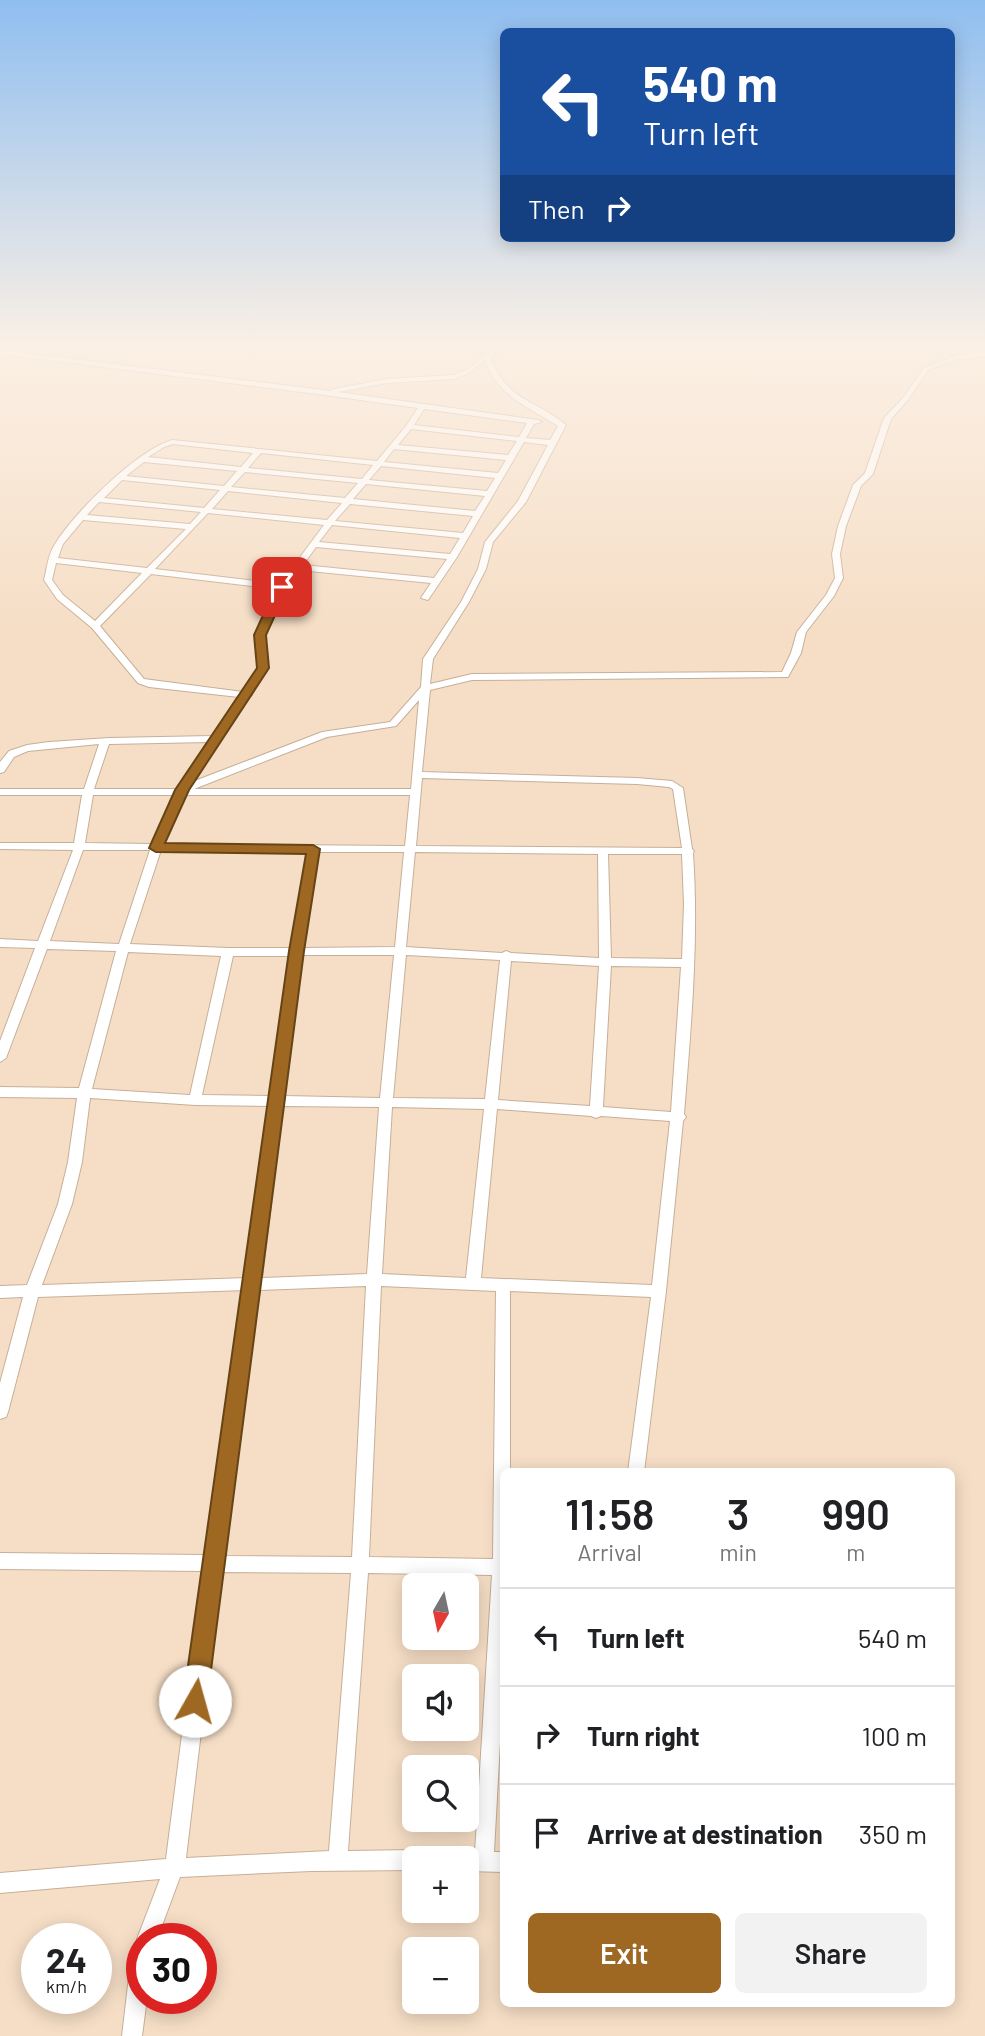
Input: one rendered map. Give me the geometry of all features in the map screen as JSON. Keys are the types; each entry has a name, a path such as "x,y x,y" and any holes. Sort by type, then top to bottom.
{"street":[{"path":"0,1412 33,1291 65,1204 75,1162 84,1093 123,948 156,848 182,790 214,738 247,695 263,668 260,635 282,587 346,501 399,439"},
{"path":"512,439 553,443"},
{"path":"338,1859 360,1566 386,1102 428,659 465,602 482,569 489,542 522,502 555,439"},
{"path":"182,790 325,734 393,724 425,688 472,677 785,675 796,653 802,632 830,596 839,578 836,554 842,526 857,485 869,474 881,439"},
{"path":"425,598 453,557 521,440"},
{"path":"247,695 141,681 95,626 60,597 48,580 59,545 80,517 141,459 165,442 186,447 499,476"},
{"path":"392,447 511,458"},
{"path":"95,626 151,571 258,452"},
{"path":"168,463 175,456"},
{"path":"141,459 489,494"},
{"path":"120,478 477,514"},
{"path":"99,499 465,536"},
{"path":"80,517 192,527"},
{"path":"314,544 453,557"},
{"path":"53,560 282,587"},
{"path":"297,567 436,581"},
{"path":"0,770 14,752 28,747 214,738"},
{"path":"0,1058 79,847 88,791 105,742"},
{"path":"416,775 672,784 678,788 688,851 688,963 679,1117 637,1468"},
{"path":"0,792 414,792"},
{"path":"0,846 688,851"},
{"path":"153,1923 175,1866 212,1564 254,1283 296,951 313,849"},
{"path":"596,1113 605,962 603,851"},
{"path":"0,943 228,952 401,951 605,962 688,963"},
{"path":"195,1100 228,952"},
{"path":"473,1283 506,955"},
{"path":"0,1092 84,1093 195,1100 492,1104 679,1117"},
{"path":"0,1292 374,1280 659,1291"},
{"path":"502,1468 503,1284"},
{"path":"0,1561 500,1567"},
{"path":"476,1846 500,1589"},
{"path":"0,1883 175,1866 338,1859 402,1860"},
{"path":"479,1861 500,1862"},
{"path":"132,2036 135,2014"}],"route":[{"path":"195,1701 212,1564 254,1283 296,951 313,849 156,848 182,790 263,668 260,635 282,587"}]}
